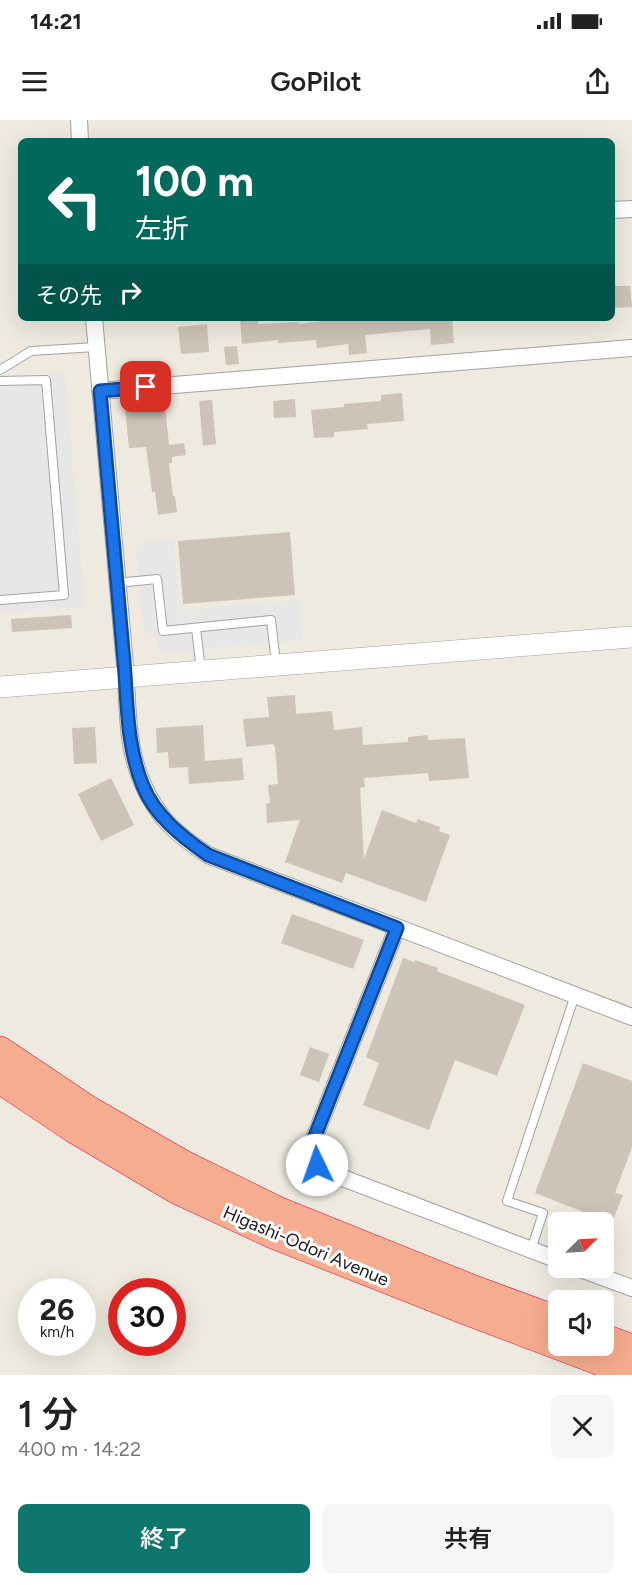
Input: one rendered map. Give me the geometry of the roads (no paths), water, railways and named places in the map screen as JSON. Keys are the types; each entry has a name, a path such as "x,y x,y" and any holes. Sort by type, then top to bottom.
{"highway":[{"name":"Higashi-Odori Avenue","path":"0,1050 88,1109 182,1164 280,1211 548,1316"},
{"name":"Higashi-Odori Avenue","path":"0,1080 73,1129 187,1196 273,1235 632,1374"},
{"path":"614,1341 632,1348"}],"street":[{"path":"79,120 80,138"},
{"path":"615,210 632,209"},
{"path":"94,321 126,677 128,726 133,759 144,789 164,820 208,855 632,1017"},
{"path":"100,391 632,348"},
{"path":"0,687 632,637"},
{"path":"397,928 313,1141 312,1154 317,1165 327,1172 548,1256"},
{"path":"605,1278 632,1288"}],"lane":[{"path":"0,370 31,351 96,347"},
{"path":"0,381 46,380 64,595 0,600"},
{"path":"117,583 157,579 163,631 271,620 276,665"},
{"path":"196,627 201,671"},
{"path":"531,1250 543,1213 507,1201 574,995"}]}
